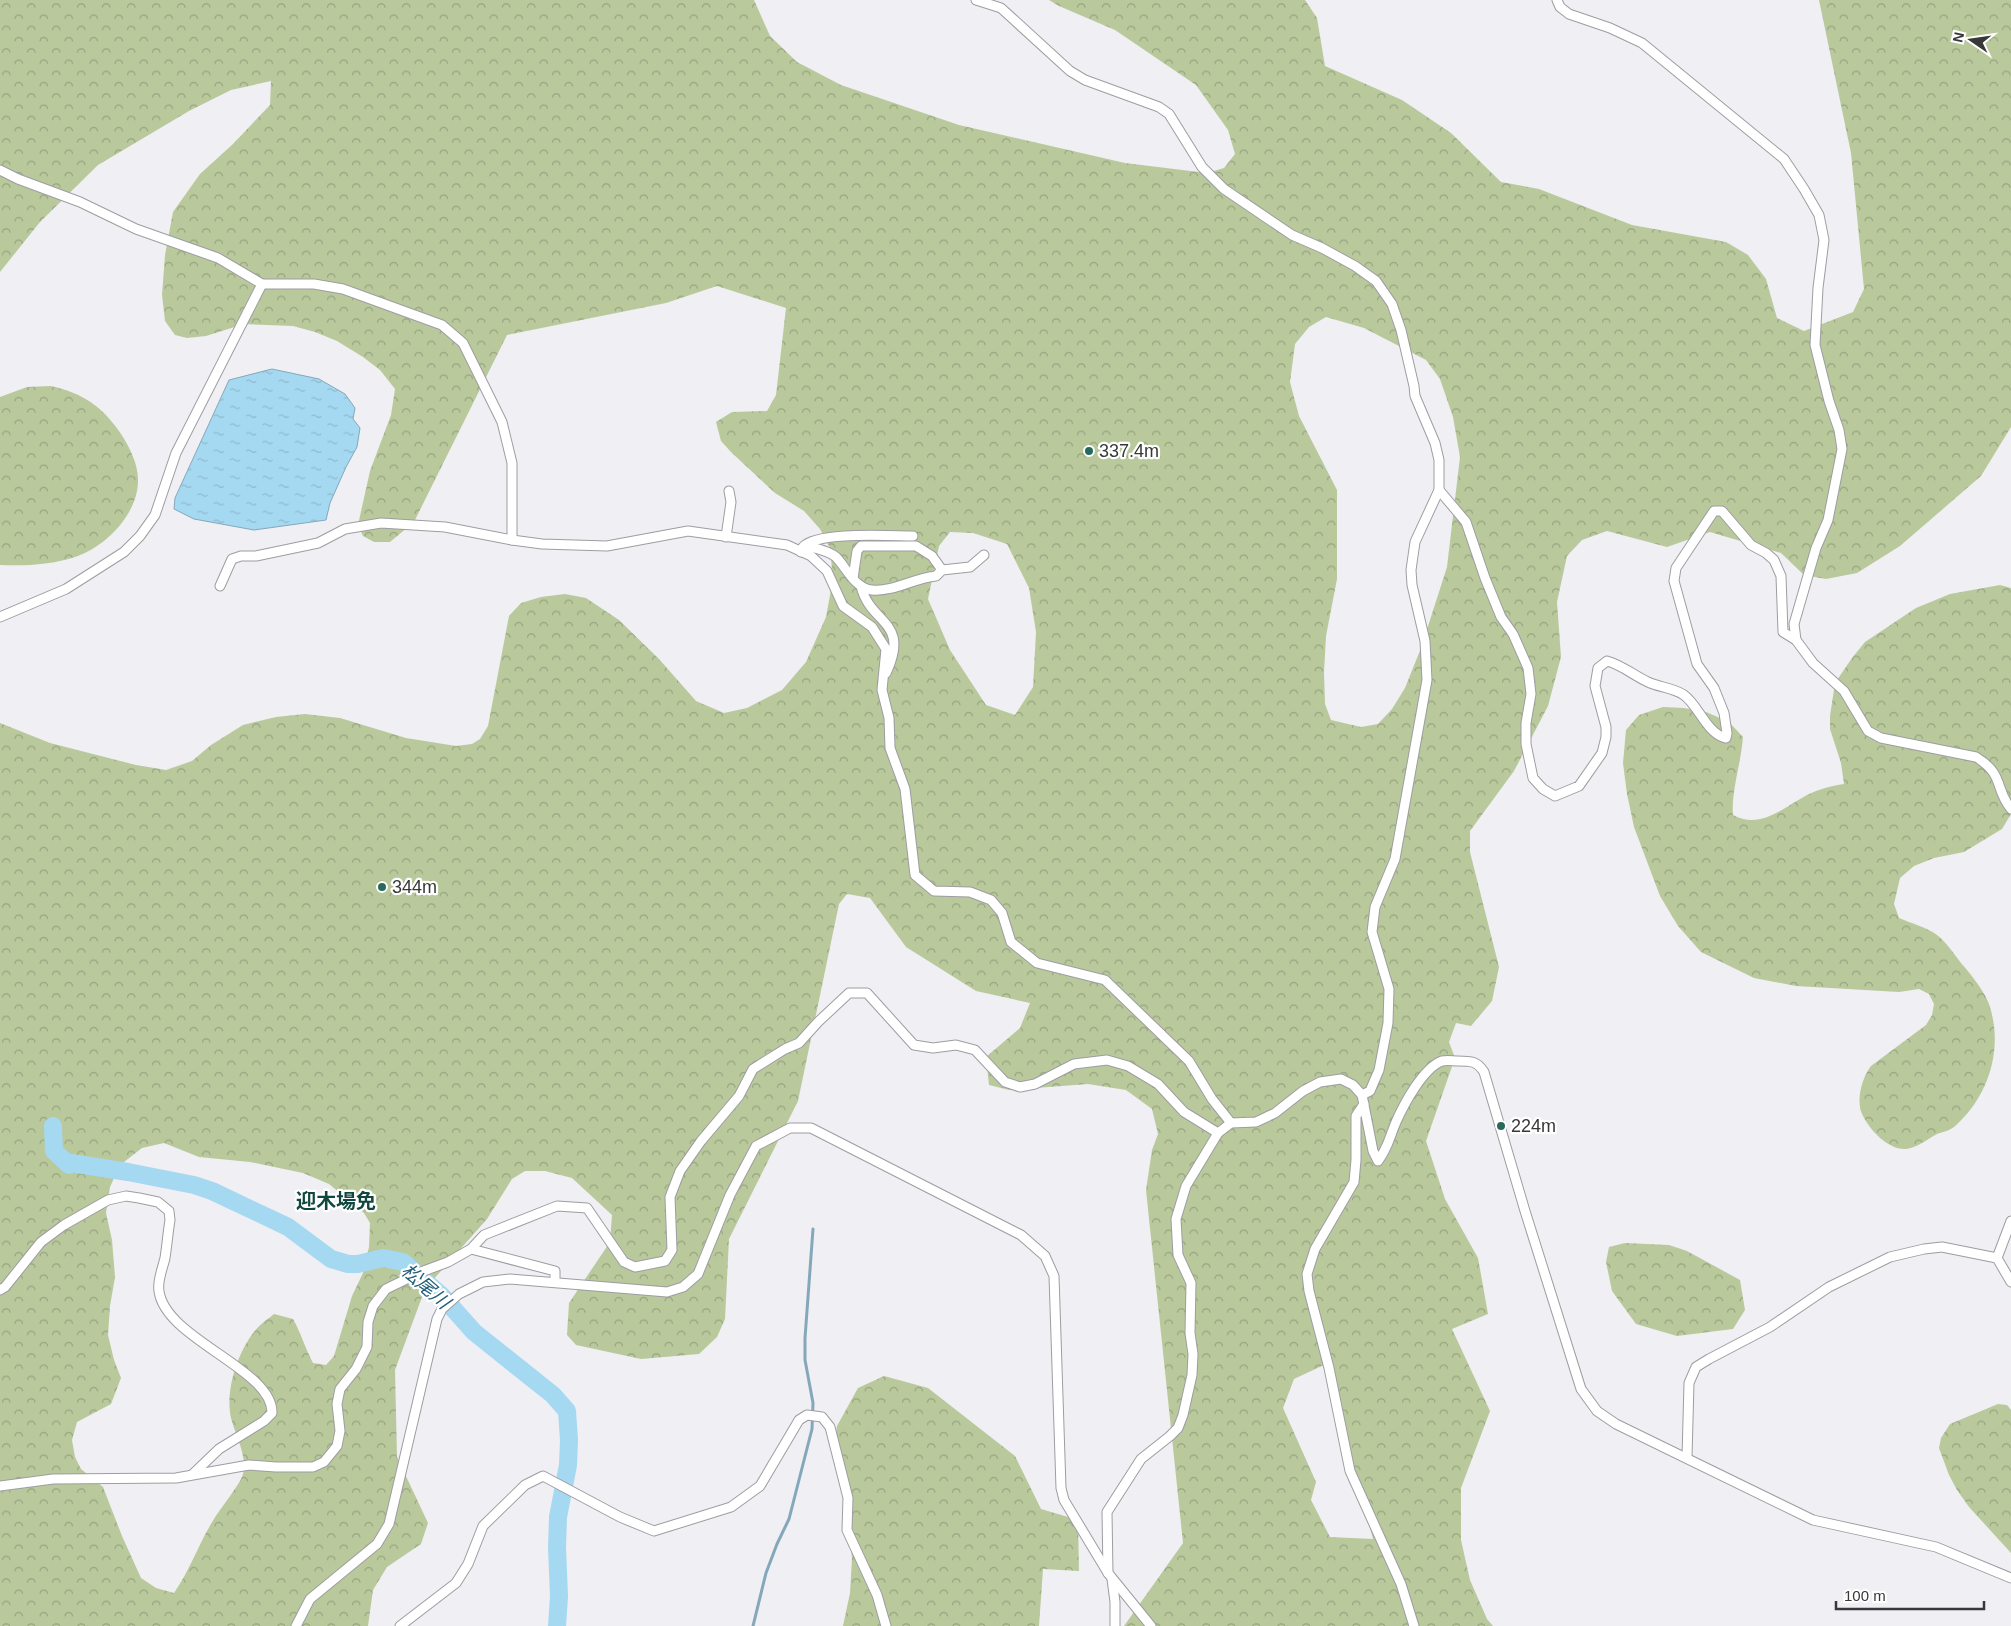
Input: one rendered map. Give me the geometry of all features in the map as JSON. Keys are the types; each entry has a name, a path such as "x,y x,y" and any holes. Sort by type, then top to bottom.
{"street":[{"path":"976,0 1001,8 1070,71 1086,80 1159,107 1169,114 1202,167 1224,189 1292,235 1330,252 1355,266 1376,282 1392,304 1401,330 1415,396 1435,443 1440,468 1439,490 1415,542 1411,570 1412,586 1424,641 1427,680 1395,859 1375,907 1372,932 1389,989 1388,1023 1379,1070 1356,1116 1354,1182 1315,1249 1307,1274 1309,1291 1329,1368 1350,1471 1400,1584 1414,1626"},
{"path":"1557,0 1560,6 1569,14 1610,28 1642,43 1784,159 1819,215 1824,240 1818,288 1815,345 1829,401 1839,430 1842,448 1828,520 1816,548 1794,624 1796,640"},
{"path":"0,170 18,179 88,206 136,229 218,258 262,284 314,284 343,289 442,325 463,343 502,422 512,462 512,540"},
{"path":"0,617 66,590 124,552 140,536 155,515 176,453 262,284"},
{"path":"1439,490 1466,522 1485,578 1501,617 1512,634 1528,668 1531,694 1526,723 1526,744 1533,778 1543,789 1555,796 1579,786 1602,753 1606,737 1606,727 1595,686 1598,668 1607,661 1620,665 1647,681 1684,694 1720,737 1726,738 1724,713 1714,688 1697,664 1674,581 1676,568 1714,510 1722,511 1751,545 1774,560 1781,576 1783,632 1796,640 1813,663 1844,691 1868,731 1881,738 1976,758 1995,773 2011,809"},
{"path":"726,537 731,502 728,491"},
{"path":"220,586 232,559 318,543 345,529 381,523 445,527 542,544 608,546 688,531 787,546 811,556 827,571 842,606 872,628 886,649 882,690 889,718 890,748 905,789 914,876 934,891 970,892 991,900 1002,913 1012,942 1037,963 1105,980 1189,1060 1212,1099 1231,1123"},
{"path":"802,552 804,545 817,539 854,536 913,536"},
{"path":"853,578 857,551 861,546 916,546 932,556 942,570"},
{"path":"802,552 811,547 834,556 861,586 870,590 890,589 923,577 936,576 942,570 970,567 984,555"},
{"path":"861,586 864,598 885,622 894,636 894,656 884,678"},
{"path":"0,1486 53,1479 176,1478 249,1465 314,1467 324,1462 336,1446 340,1431 337,1404 340,1389 356,1369 367,1347 368,1322 373,1306 386,1289 471,1250 484,1235 557,1206 587,1208 624,1262 635,1267 665,1261 672,1250 670,1198 680,1171 739,1096 753,1069 784,1049 799,1043 849,993 867,993 914,1045 933,1048 956,1045 976,1050 1005,1082 1020,1087 1035,1084 1074,1064 1107,1060 1128,1066 1158,1084 1184,1112 1218,1133"},
{"path":"1115,1626 1115,1602 1110,1576 1107,1512 1141,1459 1178,1428 1183,1415 1192,1375 1193,1354 1190,1333 1191,1283 1178,1255 1176,1219 1186,1186 1218,1133 1231,1123 1256,1122 1275,1114 1304,1091 1320,1082 1341,1079 1353,1085 1363,1099 1374,1151 1378,1161 1387,1149 1396,1122 1416,1085 1432,1068 1443,1061 1471,1061 1479,1064 1484,1072 1525,1211 1581,1388 1597,1411 1616,1424 1813,1520 1936,1548 2011,1578"},
{"path":"296,1626 310,1599 377,1544 389,1524 437,1319 442,1309 460,1294 483,1282 510,1279 667,1292 683,1287 698,1274 730,1195 756,1146 790,1128 811,1128 1021,1234 1045,1256 1054,1276 1061,1488 1064,1500 1110,1576 1151,1626"},
{"path":"0,1290 5,1287 42,1242 64,1225 108,1200 126,1196 138,1198 158,1202 169,1211 170,1220 158,1290 163,1305 183,1328 235,1365 266,1393 272,1405 272,1413 264,1421 220,1449 193,1474"},
{"path":"2011,1221 1998,1258 2011,1282"},
{"path":"1687,1458 1689,1383 1696,1367 1770,1327 1829,1287 1890,1257 1942,1247 1998,1258"},
{"path":"471,1250 555,1270 554,1282"},
{"path":"400,1626 456,1583 468,1564 483,1526 525,1485 543,1476 620,1516 654,1531 731,1507 760,1486 799,1420 807,1415 822,1417 830,1426 848,1498 847,1530 877,1595 886,1626"}],"green space":[{"path":"0,0 754,0 770,36 797,62 841,85 959,125 1125,163 1207,173 1224,168 1235,154 1228,130 1196,85 1115,30 1049,0 1305,0 1317,18 1325,66 1402,100 1451,133 1501,182 1539,189 1632,225 1726,242 1748,255 1766,279 1777,318 1804,331 1853,312 1864,289 1851,153 1819,0 2011,0 2011,427 1981,476 1900,546 1857,573 1826,579 1804,575 1781,553 1710,532 1667,547 1607,531 1582,540 1567,556 1557,602 1561,657 1548,706 1514,771 1470,831 1470,852 1499,967 1492,1001 1471,1026 1456,1023 1449,1042 1455,1058 1426,1141 1445,1199 1478,1258 1488,1314 1452,1329 1490,1411 1461,1488 1461,1540 1470,1580 1487,1619 1493,1626 1124,1626 1183,1543 1146,1190 1152,1150 1158,1134 1152,1109 1126,1090 1088,1084 1009,1090 989,1085 986,1057 1020,1028 1030,1003 976,991 906,947 870,898 847,894 839,904 798,1101 729,1239 725,1319 717,1337 699,1354 641,1359 576,1345 567,1335 569,1303 610,1242 612,1215 572,1178 545,1171 525,1171 512,1179 487,1219 425,1289 395,1370 397,1457 428,1523 421,1544 387,1567 373,1590 368,1626 0,1626 0,723 50,743 136,765 166,770 192,761 211,745 243,725 276,717 305,714 340,718 406,738 456,746 472,744 480,739 488,726 509,616 521,603 541,597 565,594 586,598 619,620 659,659 696,701 724,713 747,708 782,690 806,662 826,617 833,579 830,548 820,529 804,511 775,493 731,452 721,441 716,422 732,412 767,411 776,395 786,308 717,286 666,303 507,335 414,522 390,542 374,542 363,536 358,525 370,471 391,415 395,389 380,370 337,341 293,326 244,324 206,336 187,338 175,335 165,321 162,295 165,255 173,212 200,174 233,144 270,105 271,81 231,90 189,111 98,165 40,222 0,272","holes":["1326,317 1364,328 1426,360 1440,379 1453,417 1460,457 1447,567 1421,648 1405,688 1392,709 1378,724 1361,727 1331,720 1325,704 1326,636 1337,579 1337,490 1299,416 1290,382 1295,344 1309,327","950,532 973,533 1007,544 1029,588 1036,632 1033,687 1015,715 986,705 950,650 928,599 939,546","164,1143 199,1157 250,1162 303,1173 329,1184 364,1213 370,1223 369,1247 363,1273 352,1296 334,1356 326,1365 313,1363 293,1319 274,1314 256,1329 242,1351 231,1385 230,1408 231,1418 244,1461 243,1474 209,1528 174,1593 156,1588 141,1578 103,1487 81,1469 75,1457 72,1440 77,1422 111,1404 121,1378 108,1335 115,1277 112,1240 106,1213 110,1187 120,1165 142,1148","1326,1364 1373,1539 1330,1537 1311,1500 1316,1482 1283,1408 1294,1379"]},
{"path":"51,386 73,393 91,402 114,424 133,455 138,473 137,492 127,516 118,527 109,537 87,552 66,560 47,563 0,565 0,397 27,387"},
{"path":"2000,585 2011,588 2011,814 2002,829 1964,852 1934,858 1914,866 1900,878 1894,904 1899,918 1933,932 1940,938 1981,988 1989,1004 1993,1021 1994,1054 1990,1071 1976,1101 1954,1127 1914,1147 1899,1148 1886,1143 1866,1121 1860,1104 1861,1090 1871,1066 1926,1025 1932,1015 1934,1004 1929,994 1919,989 1899,992 1796,986 1754,978 1701,952 1678,926 1660,896 1634,827 1623,763 1626,730 1639,715 1663,707 1706,712 1729,722 1743,737 1733,797 1733,815 1753,820 1771,816 1807,795 1825,788 1844,784 1841,763 1830,729 1830,716 1835,683 1865,642 1916,608 1950,594"},
{"path":"1625,1243 1669,1245 1687,1251 1740,1280 1745,1310 1733,1329 1677,1336 1636,1324 1612,1291 1606,1262 1609,1247"},
{"path":"884,1376 928,1388 1015,1456 1041,1509 1078,1520 1079,1571 1043,1569 1039,1626 843,1626 850,1593 852,1558 846,1499 834,1448 837,1426 858,1388"},
{"path":"1998,1404 2007,1405 2011,1410 2011,1553 1969,1507 1957,1490 1939,1448 1941,1438 1950,1424"}],"water":[{"path":"272,369 319,379 345,394 355,408 353,419 360,428 357,447 330,503 326,520 254,530 194,519 174,509 175,498 229,380"}],"waterway":[{"name":"松尾川","path":"53,1126 54,1151 69,1165 71,1163 128,1172 194,1185 212,1191 288,1227 331,1259 348,1264 358,1264 383,1258 403,1262 442,1296 474,1332 553,1395 567,1411 569,1440 568,1465 558,1517 559,1596 557,1626"},
{"path":"753,1626 766,1573 789,1519 812,1429 813,1403 805,1360 805,1338 813,1229"}],"place":[{"name":"337.4m","path":"1089,451"},
{"name":"344m","path":"382,887"},
{"name":"224m","path":"1501,1126"}],"district":[{"name":"迎木場免","path":"336,1201"}]}
